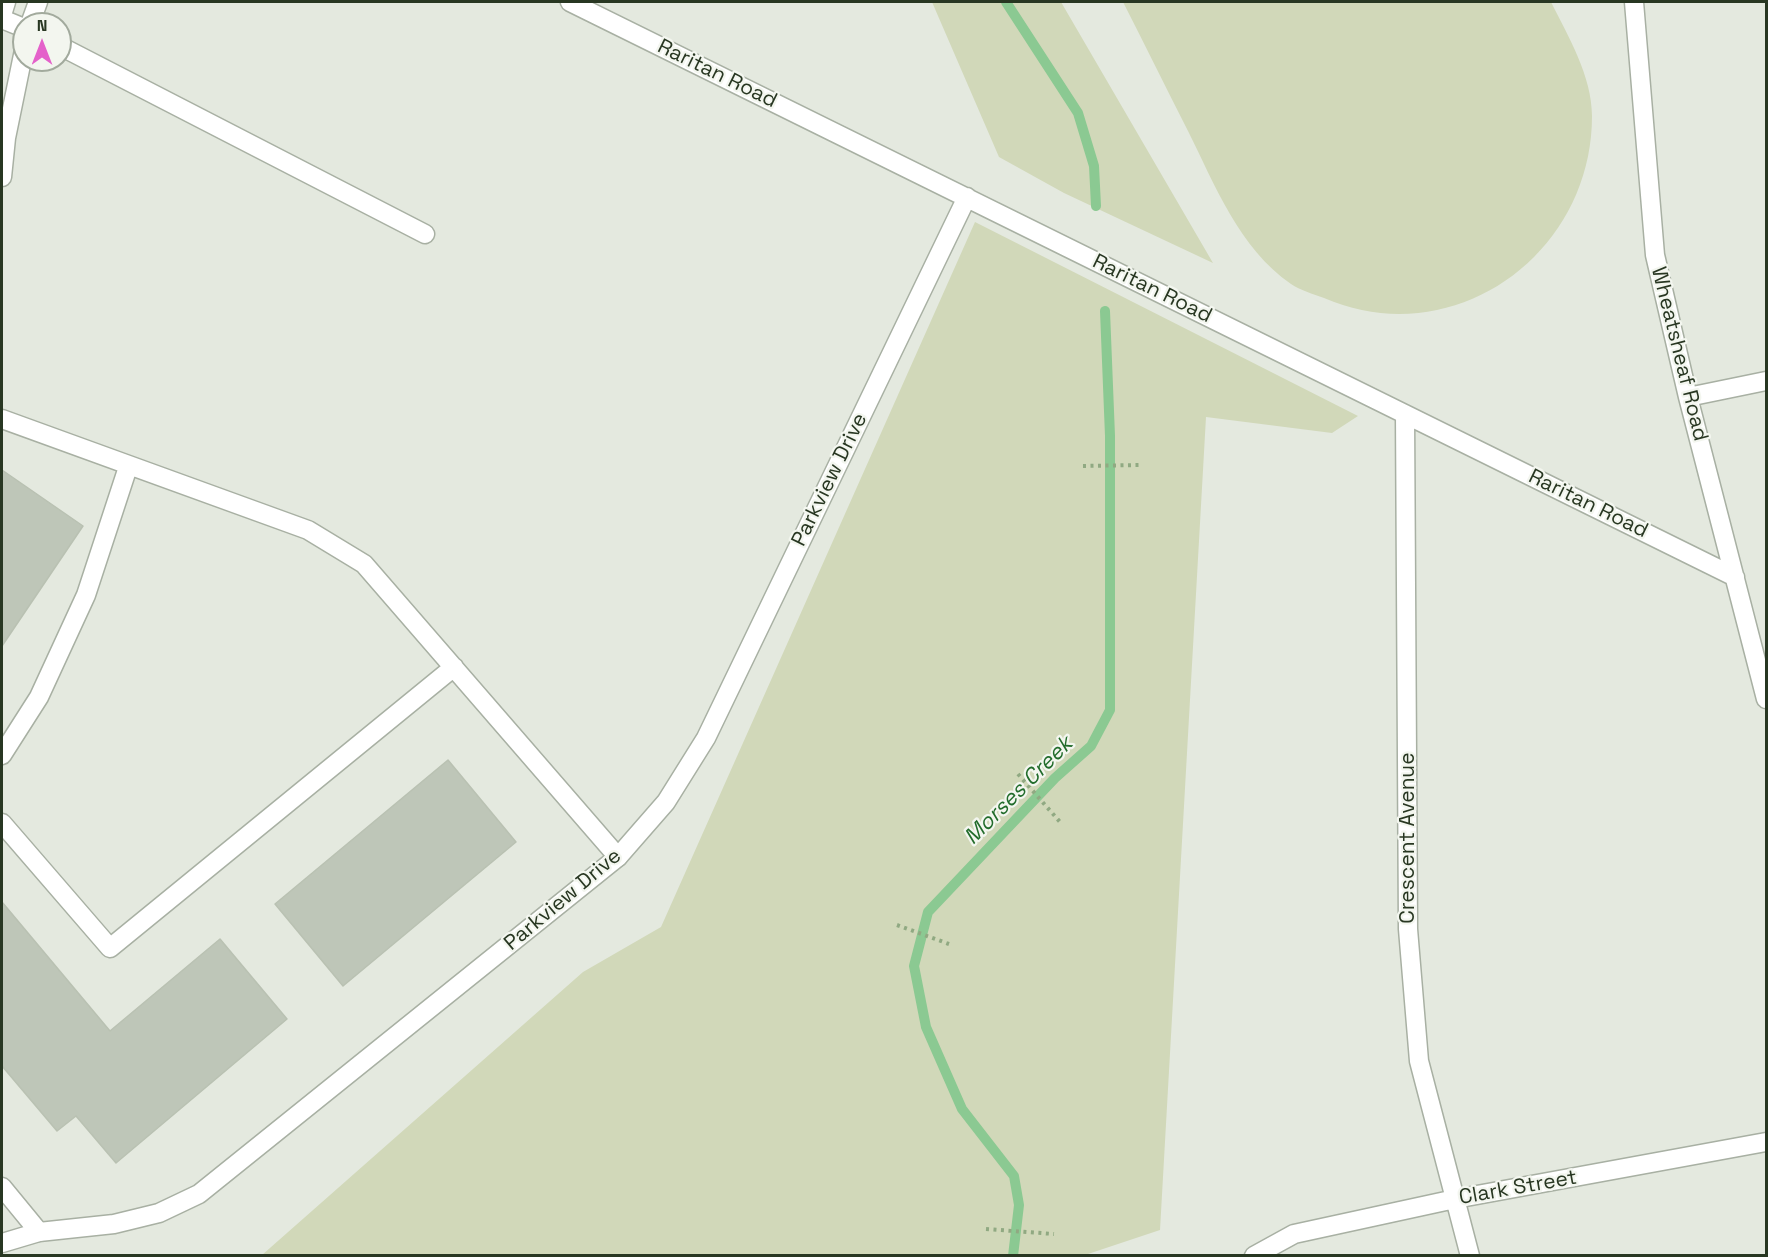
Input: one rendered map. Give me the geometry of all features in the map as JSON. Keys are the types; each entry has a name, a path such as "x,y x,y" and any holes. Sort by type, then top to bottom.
{"street":[{"path":"2,17 6,2"},
{"name":"Raritan Road","path":"570,2 1735,577"},
{"name":"Wheatsheaf Road","path":"1634,2 1655,255 1688,397 1767,699"},
{"path":"72,52 425,234"},
{"path":"2,177 6,138 20,72"},
{"name":"Parkview Drive","path":"2,1243 39,1232 114,1224 159,1213 199,1194 618,857 666,801 706,738 967,197"},
{"path":"1688,397 1767,381"},
{"name":"Crescent Avenue","path":"1405,414 1408,929 1419,1061 1470,1256"},
{"path":"2,419 128,467 308,530 364,564 618,857"},
{"path":"2,755 39,697 86,595 128,467"},
{"path":"2,823 110,948 454,668"},
{"name":"Clark Street","path":"1254,1256 1294,1234 1455,1199 1767,1142"},
{"path":"2,1187 39,1232"}],"path":[{"path":"1083,466 1142,465"},
{"path":"1018,774 1060,822"},
{"path":"897,925 950,944"},
{"path":"986,1229 1054,1234"}],"green space":[{"path":"932,2 1061,2 1213,263 1064,193 999,157"},
{"path":"1123,2 1551,2 1584,71 1591,101 1592,116 1586,166 1568,211 1541,249 1506,280 1465,302 1420,313 1373,312 1298,288 1273,269 1257,252 1230,214"},
{"path":"975,222 1358,416 1332,433 1206,417 1160,1230 1082,1256 262,1255 583,972 661,927"}],"building":[{"path":"2,470 83,526 2,646"},
{"path":"448,760 516,842 343,986 275,904"},
{"path":"2,902 110,1031 220,939 287,1019 116,1163 76,1116 57,1131 2,1066"}],"waterway":[{"name":"Morses Creek","path":"1006,2 1078,113 1094,166 1096,206"},
{"name":"Morses Creek","path":"1013,1256 1019,1205 1014,1176 962,1109 926,1027 914,966 928,912 1055,778 1091,746 1110,710 1110,436 1105,311"}]}
